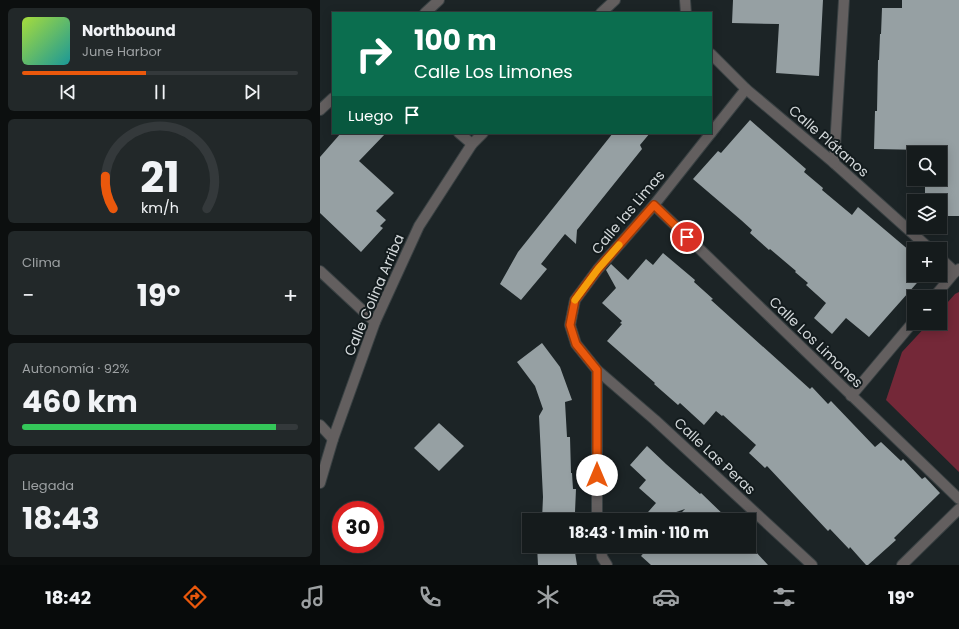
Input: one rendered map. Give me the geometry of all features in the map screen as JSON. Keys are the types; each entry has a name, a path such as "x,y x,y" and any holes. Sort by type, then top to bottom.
{"street":[{"path":"426,12 439,0"},
{"path":"601,12 615,0"},
{"path":"685,0 686,12"},
{"path":"834,163 844,0"},
{"name":"Calle Plátanos","path":"712,55 746,89 834,163 922,242"},
{"name":"Calle las Limas","path":"712,132 746,89"},
{"path":"320,110 332,99"},
{"path":"460,134 472,144"},
{"name":"Calle Colina Arriba","path":"320,483 333,439 375,322 419,226 472,144 482,134"},
{"name":"Calle las Limas","path":"597,370 576,344 570,325 575,300 598,269 654,205 710,134"},
{"name":"Calle Los Limones","path":"654,205 959,499"},
{"path":"940,290 957,271 947,263"},
{"path":"320,271 375,322"},
{"path":"851,396 907,329"},
{"path":"597,370 597,513"},
{"name":"Calle Las Peras","path":"597,370 654,420 812,565"},
{"path":"320,425 333,439"},
{"path":"902,565 959,509"},
{"path":"602,553 602,557 607,565"}],"shaded area":[{"path":"959,292 959,472 886,400 902,352 922,330 947,330 947,303 955,294"}],"building":[{"path":"733,0 823,0 819,76 776,73 779,24 732,23"},
{"path":"902,0 959,0 959,216 947,216 947,194 925,194 925,186 947,186 947,146 907,146 907,150 874,149 882,8 902,8"},
{"path":"750,120 806,169 804,172 823,188 822,190 852,215 858,207 907,248 907,282 918,282 911,290 907,290 907,294 869,337 846,318 832,334 814,318 826,303 806,285 808,283 795,272 796,271 770,249 769,250 750,233 752,230 693,179 718,151 721,153"},
{"path":"340,134 385,134 359,161 394,193 376,211 386,220 380,226 383,228 361,252 320,213 320,157"},
{"path":"612,134 649,134 640,145 642,149 577,230 576,244 565,234 541,264 547,269 521,300 500,284 518,252"},
{"path":"663,253 695,280 694,282 713,299 711,300 810,389 812,387 828,404 831,401 875,447 881,442 901,461 903,459 922,479 925,477 940,493 894,538 896,540 868,565 866,565 850,547 849,549 830,529 828,531 767,466 765,468 749,453 756,445 723,415 722,416 716,411 704,425 680,403 678,405 607,341 622,324 620,323 622,321 602,303 616,288 606,270 611,264 628,280 646,259 653,265"},
{"path":"542,343 560,367 572,400 565,402 567,437 570,437 573,489 576,489 575,512 542,513 543,497 539,416 543,409 535,386 517,362"},
{"path":"439,423 464,446 439,471 414,448"},
{"path":"647,446 722,513 681,513 685,509 673,513 647,513 656,503 639,488 646,480 630,465"},
{"path":"756,552 768,565 651,565 641,556 644,553"},
{"path":"537,553 575,553 577,565 538,565"}],"slow traffic":[{"path":"575,300 598,269 619,245"}],"route":[{"path":"597,475 597,370 576,344 570,325 575,300 598,269 654,205 687,237"}]}
